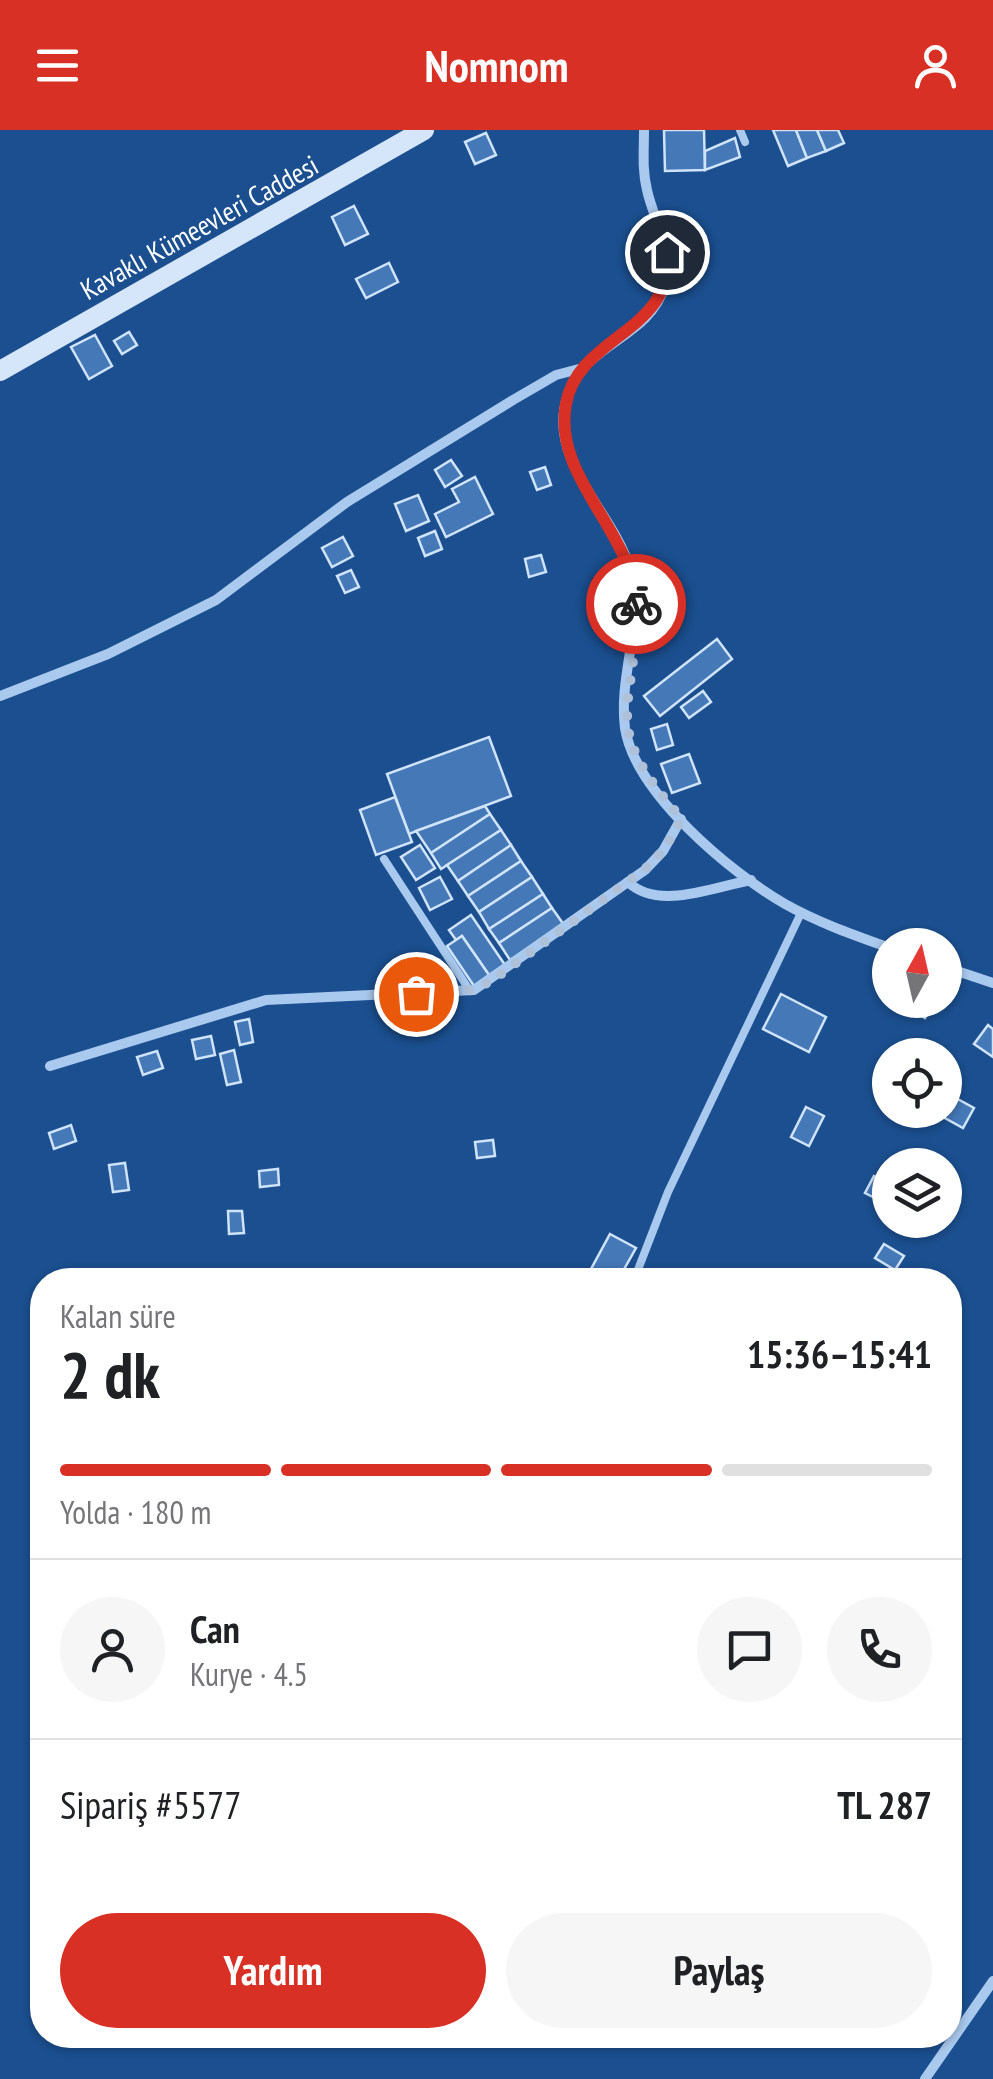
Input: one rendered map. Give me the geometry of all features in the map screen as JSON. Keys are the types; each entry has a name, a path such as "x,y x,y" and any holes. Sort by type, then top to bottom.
{"street":[{"name":"Kavaklı Kümeevleri Caddesi","path":"0,371 424,130"},
{"path":"0,696 108,654 216,600 347,502 512,400 556,375 580,369 640,322 666,283 667,252 644,177 644,130"},
{"path":"580,369 567,395 565,437 571,456 620,544 636,596 626,732 641,769 682,819 751,880 801,912 872,941"},
{"path":"50,1066 266,1000 470,991 490,982 628,882 663,851 682,819"},
{"path":"628,882 638,891 660,897 751,880"},
{"path":"962,973 993,984"},
{"path":"962,2026 993,1981"},
{"path":"926,2079 947,2048"}],"lane":[{"path":"740,130 744,142"},
{"path":"384,859 470,991"},
{"path":"639,1268 668,1192 801,912"}],"building":[{"path":"664,130 704,130 705,170 665,171"},
{"path":"773,130 796,130 807,158 788,166"},
{"path":"796,130 817,130 826,151 807,158"},
{"path":"817,130 838,130 844,143 826,151"},
{"path":"486,133 496,155 475,164 465,142"},
{"path":"735,138 740,157 705,170 705,151"},
{"path":"354,206 368,234 345,245 332,217"},
{"path":"389,263 398,282 366,298 356,279"},
{"path":"129,332 137,345 122,354 114,341"},
{"path":"95,335 112,366 89,379 71,347"},
{"path":"451,460 462,476 445,487 435,470"},
{"path":"545,467 551,485 537,490 530,472"},
{"path":"475,477 493,514 446,537 435,514 459,502 452,489"},
{"path":"418,495 429,521 406,531 395,504"},
{"path":"435,531 442,549 425,556 418,538"},
{"path":"343,537 353,556 332,567 322,548"},
{"path":"541,555 546,572 529,577 525,559"},
{"path":"351,570 359,587 345,593 337,576"},
{"path":"717,639 732,659 660,716 644,696"},
{"path":"703,691 711,702 689,718 681,707"},
{"path":"667,724 673,745 657,750 651,729"},
{"path":"489,737 511,796 409,834 387,774"},
{"path":"689,754 700,783 672,793 661,764"},
{"path":"395,797 412,842 376,855 360,810"},
{"path":"485,806 490,814 431,853 416,831"},
{"path":"490,814 501,830 441,869 431,853"},
{"path":"501,830 511,845 458,881 447,865"},
{"path":"420,845 435,868 416,880 401,857"},
{"path":"511,845 521,861 468,896 458,881"},
{"path":"521,861 532,877 479,912 468,896"},
{"path":"440,877 452,899 430,910 419,888"},
{"path":"532,877 543,894 489,929 479,912"},
{"path":"543,894 552,908 499,943 489,929"},
{"path":"552,908 564,925 510,960 499,943"},
{"path":"471,915 505,965 489,975 462,936 456,940 449,930"},
{"path":"462,936 489,975 474,986 447,946"},
{"path":"781,994 826,1017 809,1052 763,1029"},
{"path":"249,1019 253,1042 240,1045 235,1022"},
{"path":"988,1025 993,1029 993,1057 974,1044"},
{"path":"211,1036 215,1055 196,1059 192,1040"},
{"path":"234,1050 241,1082 227,1085 220,1054"},
{"path":"157,1051 163,1068 143,1075 137,1057"},
{"path":"962,1101 974,1108 962,1127"},
{"path":"806,1107 824,1116 809,1146 791,1137"},
{"path":"71,1125 76,1141 54,1149 49,1133"},
{"path":"493,1140 495,1156 477,1158 475,1142"},
{"path":"125,1163 129,1190 113,1192 109,1165"},
{"path":"278,1169 279,1185 260,1187 259,1171"},
{"path":"228,1211 242,1211 244,1233 229,1234"},
{"path":"610,1234 636,1248 625,1268 592,1268"},
{"path":"884,1244 904,1256 896,1268 875,1258"}],"way so far":[{"path":"416,994 458,994 490,982 644,870 674,834 682,819 641,769 626,732 624,702 636,604"}],"route":[{"path":"636,604 627,559 571,456 563,423 572,378 583,364 640,322 661,298 669,268 667,252"}]}
